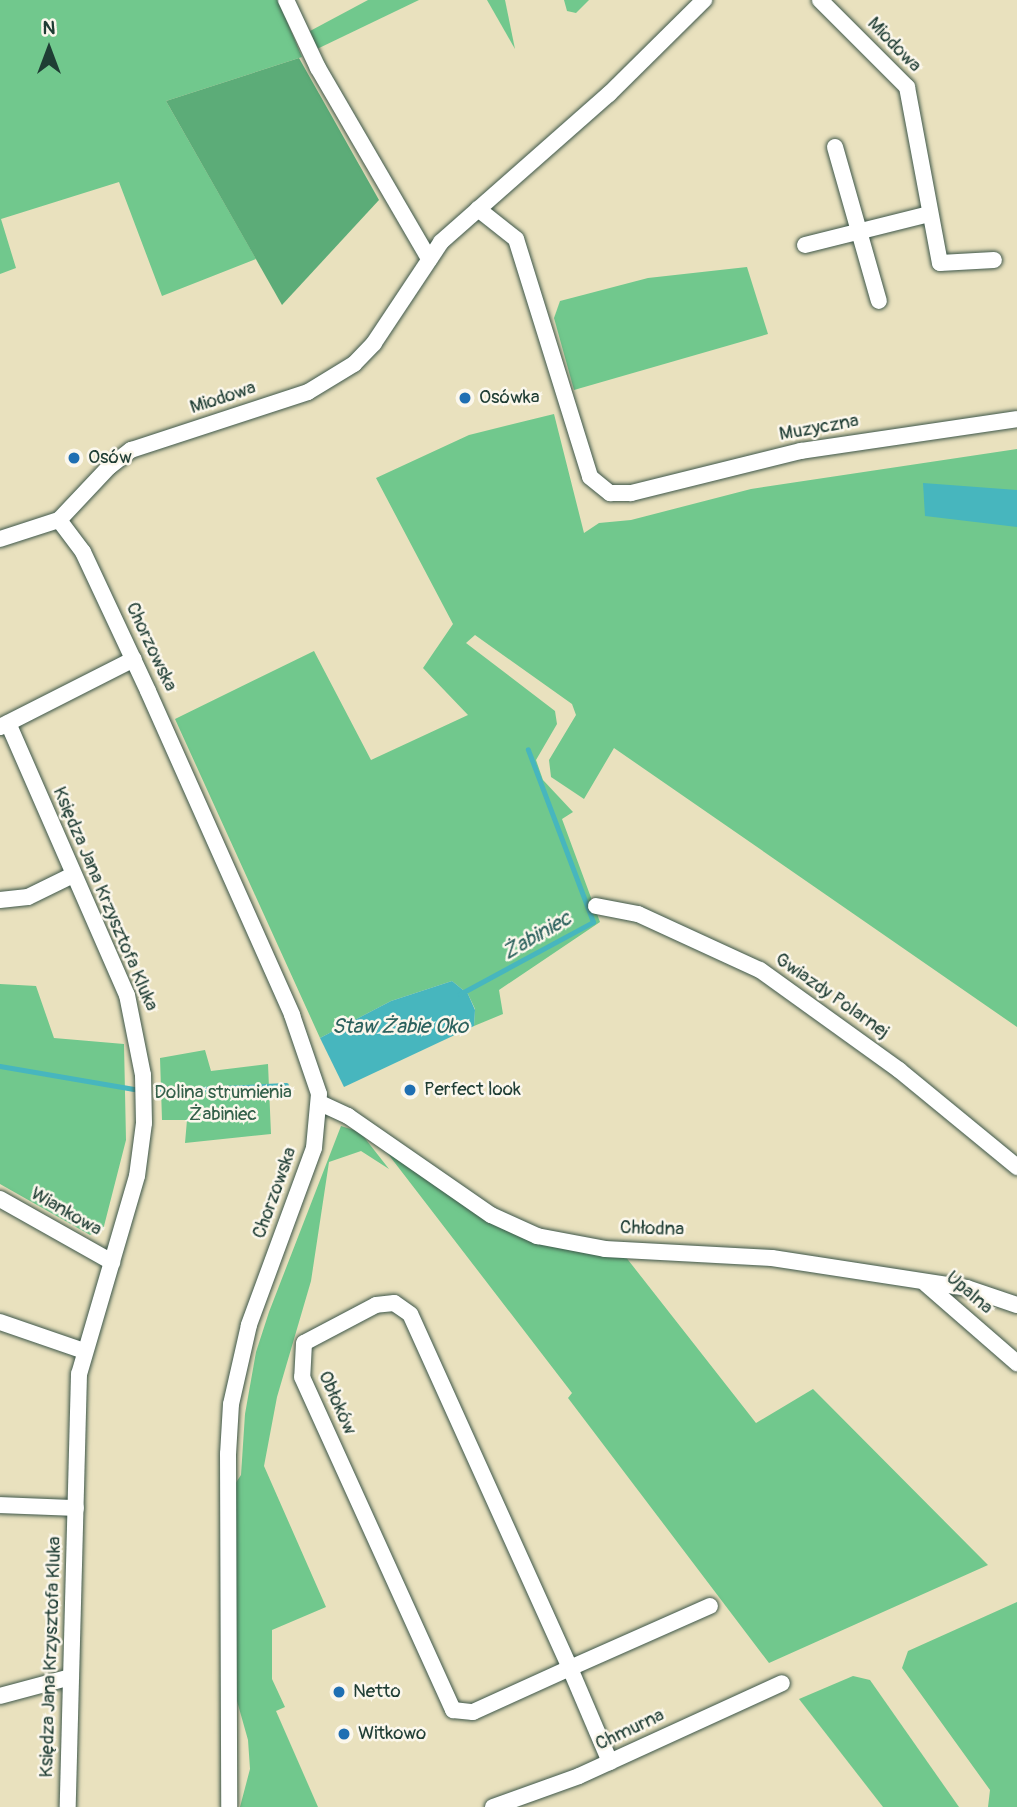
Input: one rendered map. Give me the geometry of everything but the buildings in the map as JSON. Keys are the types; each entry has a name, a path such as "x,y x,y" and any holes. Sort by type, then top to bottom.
{"street":[{"path":"286,0 318,68 429,259"},
{"name":"Miodowa","path":"0,538 59,520 109,467 131,450 291,398 335,377 374,344 429,259 478,209 639,67 704,0"},
{"name":"Miodowa","path":"820,0 908,87 940,263 994,260"},
{"path":"835,147 879,302"},
{"name":"Muzyczna","path":"478,209 516,239 590,477 610,493 631,493 789,454 1017,419"},
{"path":"804,245 929,214"},
{"name":"Chorzowska","path":"59,520 83,552 134,659 301,1037 320,1103 310,1162 252,1315 231,1404 228,1454 229,1807"},
{"path":"4,725 134,659"},
{"name":"Księdza Jana Krzysztofa Kluka","path":"4,725 127,995 142,1064 141,1155 84,1351 78,1388 68,1807"},
{"path":"0,900 28,897 74,875"},
{"name":"Gwiazdy Polarnej","path":"596,906 638,914 760,970 899,1070 1017,1167"},
{"name":"Chłodna","path":"320,1103 348,1116 491,1215 537,1236 596,1248 772,1258 967,1288 1017,1305"},
{"name":"Wiankowa","path":"0,1199 112,1262"},
{"name":"Upalna","path":"926,1283 1017,1363"},
{"name":"Obłoków","path":"610,1762 569,1668 407,1310 394,1303 376,1305 311,1335 301,1354 302,1377 449,1704 466,1714 569,1668 710,1605"},
{"path":"0,1322 84,1351"},
{"path":"0,1505 76,1508"},
{"path":"0,1696 71,1677"},
{"name":"Chmurna","path":"500,1806 610,1762 782,1683"}],"green space":[{"path":"0,0 278,0 302,57 166,101 256,259 162,296 119,182 1,219 16,268 0,274"},
{"path":"368,0 419,0 317,49 310,31"},
{"path":"487,0 505,0 515,49"},
{"path":"564,0 589,0 576,13 567,11"},
{"path":"299,58 379,200 282,305 166,101"},
{"path":"747,267 768,334 574,390 554,318 560,301 648,278"},
{"path":"554,414 584,533 599,523 631,520 751,489 1017,449 1017,1027 614,748 584,799 551,777 549,760 576,715 572,704 475,635 466,643 555,711 557,724 536,760 543,780 573,812 562,819 600,922 499,990 503,1014 474,1026 475,1009 468,994 452,981 391,1001 320,1038 175,719 314,651 371,760 468,715 423,668 453,624 376,478 469,435"},
{"name":"Dolina strumienia Żabiniec","path":"0,984 36,986 54,1038 124,1044 126,1140 103,1230 90,1235 0,1184"},
{"name":"Dolina strumienia Żabiniec","path":"205,1050 211,1071 268,1064 271,1134 185,1143 187,1120 162,1120 160,1058"},
{"path":"341,1126 360,1132 389,1169 361,1151 329,1162 311,1281 277,1397 264,1466 326,1607 272,1630 272,1679 285,1707 276,1711 318,1807 240,1807 250,1769 248,1740 237,1701 235,1484 241,1475 245,1414 256,1352 269,1312"},
{"path":"385,1150 497,1225 625,1256 756,1423 813,1389 988,1565 769,1663 568,1398 572,1393"},
{"path":"1017,1602 1017,1807 988,1807 990,1790 902,1668 908,1651"},
{"path":"853,1676 870,1680 959,1807 883,1807 799,1699"}],"water":[{"path":"923,483 1017,490 1017,527 925,516"},
{"name":"Staw Żabie Oko","path":"452,981 468,994 475,1010 474,1026 344,1087 320,1038 391,1001"}],"waterway":[{"name":"Żabiniec","path":"460,994 593,922 528,750"},
{"name":"Żabiniec","path":"0,1066 135,1089"},
{"name":"Żabiniec","path":"158,1091 286,1085"}],"place":[{"name":"Osówka","path":"465,398"},
{"name":"Osów","path":"74,458"},
{"name":"Perfect look","path":"410,1090"},
{"name":"Netto","path":"339,1692"},
{"name":"Witkowo","path":"344,1734"}]}
